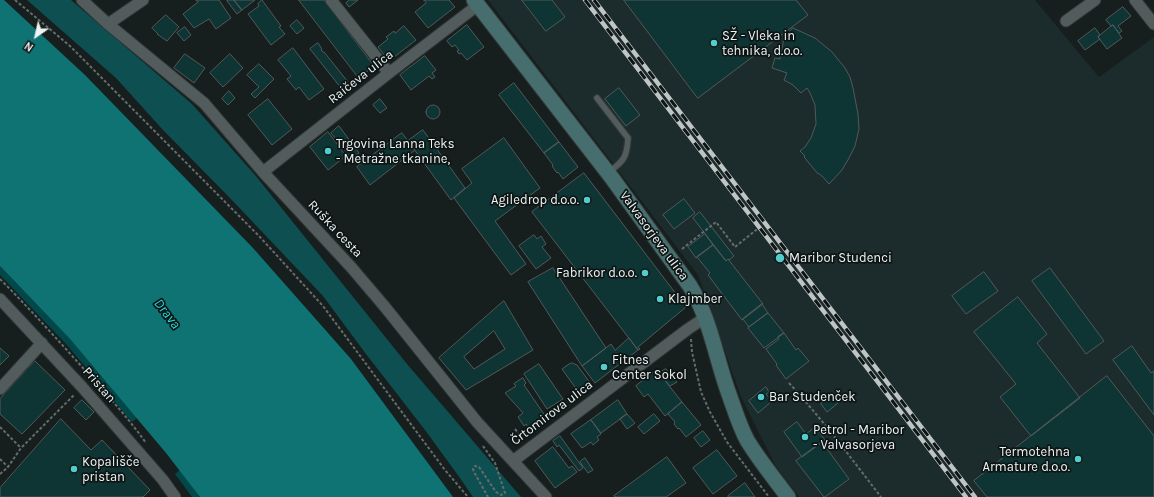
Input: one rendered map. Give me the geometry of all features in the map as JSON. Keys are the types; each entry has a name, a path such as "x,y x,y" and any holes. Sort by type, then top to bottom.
{"street":[{"name":"Ruška cesta","path":"82,0 108,24 204,103 263,172 352,267 476,421 546,497"},
{"path":"108,24 143,0"},
{"path":"331,0 389,73"},
{"path":"1066,22 1095,0"},
{"path":"1135,0 1154,24"},
{"name":"Raičeva ulica","path":"263,172 476,3"},
{"name":"Valvasorjeva ulica","path":"476,3 607,173 699,300 706,317 729,396 746,438 758,458 788,497"},
{"name":"Pristan","path":"0,299 82,387 163,480 171,496"},
{"name":"Črtomirova ulica","path":"513,461 706,317"},
{"path":"0,389 42,343"}],"lane":[{"path":"597,98 628,138 625,157 620,164 607,173"}],"path":[{"path":"15,0 70,46 259,236 323,306 445,470 468,497"},
{"path":"682,249 716,222 735,246 751,233 756,230 758,232"},
{"path":"0,279 30,309 132,424 148,445"},
{"path":"691,336 692,352 701,392 710,412 727,442 768,497"},
{"path":"789,383 812,408 881,497"},
{"path":"0,474 8,467 21,448 82,387"},
{"path":"0,427 21,448"},
{"path":"515,429 529,448"},
{"path":"481,442 495,463 505,493 501,495 496,492 479,468 475,466 474,472 488,497"},
{"path":"0,459 8,467"}],"shaded area":[{"path":"27,0 71,0 192,104 255,175 407,364 521,497 473,497 425,430 323,296 163,130 116,78"},
{"path":"488,0 1035,0 1099,77 1154,37 1154,497 799,497 775,465 741,397 698,275"},
{"path":"0,266 70,339 137,418 132,422 66,344 0,275"},
{"path":"180,470 200,497 192,497 175,474"}],"water":[{"name":"Drava","path":"0,0 4,0 85,75 253,248 351,359 453,497 200,497 166,453 70,339 0,266"}],"building":[{"path":"196,0 219,0 231,18 216,29 209,19 194,28 183,14 198,2"},
{"path":"234,0 242,10 237,14 227,1"},
{"path":"234,0 255,0 242,10"},
{"path":"262,0 285,34 271,45 248,14 259,6 258,4"},
{"path":"299,0 324,0 374,66 359,78"},
{"path":"350,0 358,0 349,7 346,3"},
{"path":"424,0 449,0 455,7 428,28 415,12 426,3"},
{"path":"522,0 552,0 565,17 546,31"},
{"name":"SŽ - Vleka in tehnika, d.o.o.","path":"624,0 796,0 808,15 698,98"},
{"path":"1123,7 1131,16 1118,26 1122,31 1119,33 1113,25 1111,26 1106,20"},
{"path":"166,15 179,27 167,41 157,34 152,28"},
{"path":"297,20 304,28 297,34 290,26"},
{"path":"467,25 484,47 467,60 461,53 459,54 457,51 459,50 455,45 452,47 447,41"},
{"path":"1113,25 1122,38 1107,49 1098,37"},
{"path":"404,26 416,40 389,61 378,47 388,39 386,37 394,31 395,33"},
{"path":"185,27 191,35 184,41 177,33"},
{"path":"793,28 815,38 832,52 845,68 850,77 853,88 859,129 855,146 842,170 829,184 818,174 800,151 805,147 811,138 816,124 815,105 810,93 807,88 801,93 793,85 784,80 787,73 772,68 775,58 780,59 784,38"},
{"path":"1095,28 1100,35 1098,37 1100,39 1085,50 1078,41"},
{"path":"318,43 322,49 321,50 348,82 341,88 310,49"},
{"path":"293,48 324,89 309,100 299,87 296,90 287,79 291,76 278,60"},
{"path":"185,54 205,68 194,83 174,68"},
{"path":"230,54 243,68 223,87 210,73"},
{"path":"425,56 436,70 432,73 435,77 432,79 429,76 411,90 400,75"},
{"path":"259,64 274,79 255,98 251,94 259,87 247,75"},
{"path":"514,83 559,142 544,153 499,95"},
{"path":"619,88 640,115 626,126 605,99"},
{"path":"229,91 235,98 228,105 222,99"},
{"path":"268,99 292,129 272,145 248,115"},
{"path":"380,99 387,108 380,113 373,105"},
{"path":"430,105 436,105 440,109 440,115 436,119 430,119 426,115 426,109"},
{"path":"339,126 359,153 352,159 331,133"},
{"path":"423,130 465,188 451,200 408,141"},
{"name":"Trgovina Lanna Teks - Metražne tkanine,","path":"328,132 346,156 328,170 310,147"},
{"path":"402,133 415,150 370,185 357,167"},
{"path":"504,138 540,188 495,221 526,264 511,275 454,198 472,183 462,169"},
{"path":"559,142 578,167 563,179 558,172 557,173 544,153"},
{"path":"584,173 686,307 638,347 640,349 638,350 532,212"},
{"path":"684,199 695,213 674,229 663,215"},
{"path":"700,212 734,256 729,260 728,259 726,261 693,218"},
{"path":"705,234 713,245 696,258 688,247"},
{"path":"534,235 537,239 541,236 546,244 542,247 551,258 536,269 519,246"},
{"path":"713,245 726,261 728,259 763,304 742,320 708,275 710,273 697,257"},
{"path":"553,268 606,348 582,366 528,282"},
{"path":"1050,268 1104,341 1086,354 1032,281"},
{"path":"984,272 998,291 966,314 952,296"},
{"path":"1018,297 1047,334 1037,343 1080,398 1031,436 1000,397 1016,384 974,332"},
{"path":"504,301 533,350 466,390 439,358","holes":["494,331 505,349 474,369 464,357"]},
{"path":"762,304 768,313 749,327 743,319"},
{"path":"768,313 784,333 764,348 748,328"},
{"path":"784,333 796,350 798,348 809,361 786,379 766,349"},
{"path":"629,338 638,350 595,383 582,366 611,344 615,350"},
{"path":"1132,346 1151,373 1154,371 1154,415 1113,360"},
{"path":"0,348 9,356 0,365"},
{"path":"35,361 65,390 22,434 0,414 0,399"},
{"path":"572,363 577,365 591,384 581,391 577,390 562,369"},
{"path":"539,364 563,399 547,409 524,374"},
{"path":"666,369 677,382 670,386 659,373"},
{"path":"654,372 659,373 682,402 665,416 648,394 644,397 636,386"},
{"name":"Termotehna Armature d.o.o.","path":"1107,376 1154,436 1154,497 987,497 974,481"},
{"path":"523,378 526,383 524,385 548,420 532,432 526,424 524,426 518,417 523,413 505,393 516,386 514,384"},
{"name":"Bar Studenček","path":"766,387 769,392 766,394 772,401 758,413 749,401"},
{"path":"831,395 838,403 827,412 821,404"},
{"path":"82,400 94,412 86,420 74,408"},
{"path":"618,400 627,414 601,433 591,420"},
{"path":"682,402 701,425 686,437 674,424 675,422 668,414"},
{"path":"627,414 635,423 627,429 620,419"},
{"path":"654,414 660,421 644,434 638,427"},
{"name":"Kopališče pristan","path":"61,419 91,450 102,440 150,490 143,497 0,497 0,488"},
{"path":"591,420 601,434 597,437 599,440 593,445 591,442 582,448 571,434"},
{"name":"Petrol - Maribor - Valvasorjeva","path":"797,422 806,434 815,427 825,440 802,457 784,432"},
{"path":"703,431 710,440 701,447 694,438"},
{"path":"560,436 583,468 579,471 559,445 557,447 553,441"},
{"path":"822,442 849,479 825,497 796,461"},
{"path":"553,447 569,468 572,466 577,472 555,488 535,461"},
{"path":"717,450 737,476 713,494 693,468"},
{"path":"667,457 686,483 666,497 614,496"},
{"path":"585,458 593,470 588,473 580,462"},
{"path":"745,483 755,497 728,497 728,496"}],"railway":[{"path":"585,0 966,497"},
{"path":"594,0 975,497"}],"place":[{"name":"SŽ - Vleka in tehnika, d.o.o.","path":"714,43"},
{"name":"Trgovina Lanna Teks - Metražne tkanine,","path":"328,151"},
{"name":"Agiledrop d.o.o.","path":"587,200"},
{"name":"Maribor Studenci","path":"780,258"},
{"name":"Fabrikor d.o.o.","path":"645,273"},
{"name":"Klajmber","path":"660,299"},
{"name":"Fitnes Center Sokol","path":"604,367"},
{"name":"Bar Studenček","path":"761,397"},
{"name":"Petrol - Maribor - Valvasorjeva","path":"805,437"},
{"name":"Termotehna Armature d.o.o.","path":"1078,459"},
{"name":"Kopališče pristan","path":"74,469"}]}
